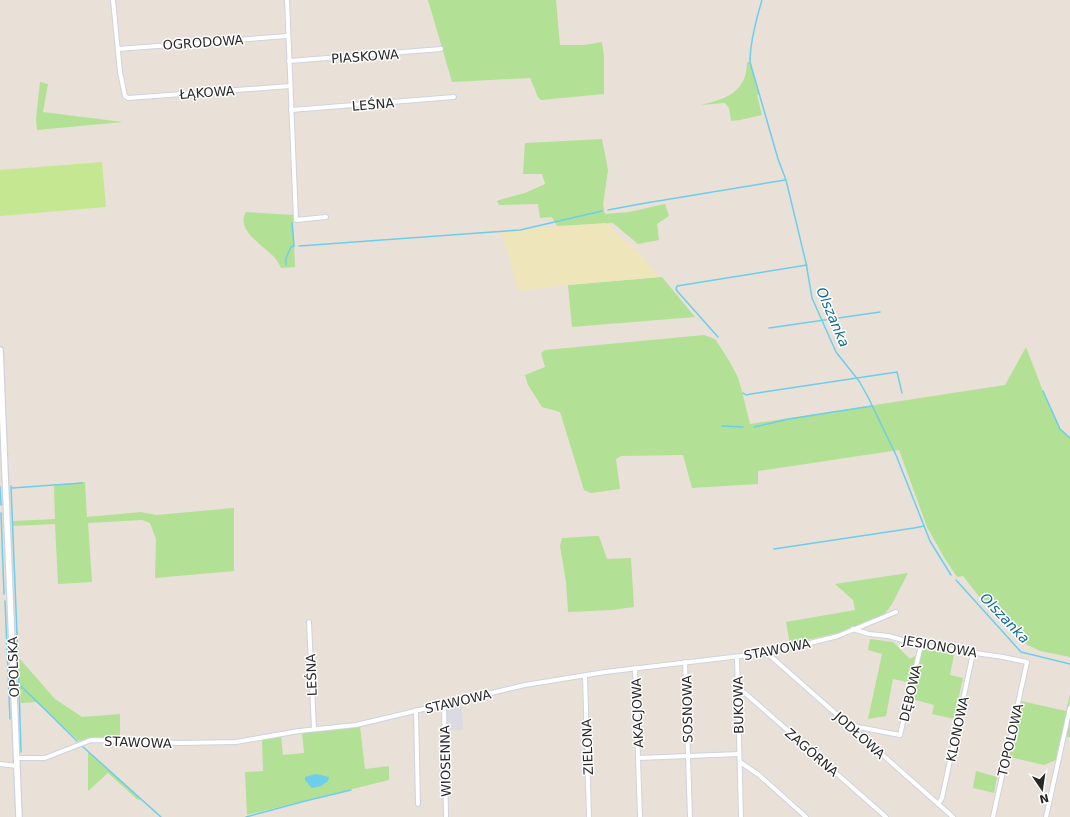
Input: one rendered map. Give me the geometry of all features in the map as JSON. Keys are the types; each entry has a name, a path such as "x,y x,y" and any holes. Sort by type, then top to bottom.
{"main road":[{"name":"OPOLSKA","path":"0,350 19,817"}],"street":[{"path":"113,0 118,49"},
{"path":"287,0 296,220 326,217"},
{"name":"OGRODOWA","path":"118,49 288,36"},
{"name":"ŁĄKOWA","path":"118,49 125,96 132,98 290,86"},
{"name":"PIASKOWA","path":"289,61 441,49"},
{"name":"LEŚNA","path":"291,110 454,97"},
{"name":"STAWOWA","path":"16,758 45,758 91,740 186,743 236,742 314,729 356,725 525,685 635,668 767,653 838,636 896,612"},
{"name":"LEŚNA","path":"309,622 314,729"},
{"name":"JESIONOWA","path":"852,629 869,634 888,636 921,645 1027,662"},
{"name":"DĘBOWA","path":"848,724 900,735 921,645"},
{"name":"JODŁOWA","path":"767,653 952,817"},
{"name":"KLONOWA","path":"938,804 942,798 973,653"},
{"name":"BUKOWA","path":"737,657 742,817"},
{"name":"SOSNOWA","path":"685,662 690,817"},
{"name":"TOPOLOWA","path":"993,817 1027,662"},
{"name":"AKACJOWA","path":"635,668 640,817"},
{"name":"ZIELONA","path":"585,676 589,817"},
{"name":"ZAGÓRNA","path":"738,689 751,698 886,817"},
{"name":"WIOSENNA","path":"444,704 446,817"},
{"path":"1046,817 1070,708"},
{"path":"416,710 418,804"},
{"path":"688,756 740,754"},
{"name":"SOSNOWA","path":"662,757 688,756"},
{"name":"AKACJOWA","path":"638,758 662,757"},
{"path":"740,762 759,775 806,817"},
{"path":"0,764 17,766"}],"shaded area":[{"path":"462,703 463,730 446,730 445,707"}],"green space":[{"path":"428,0 556,0 560,45 584,45 602,42 604,57 604,94 541,100 538,97 530,78 452,82"},
{"path":"747,62 750,62 759,95 757,95 762,115 731,121 729,108 725,103 701,105 727,97 739,87 746,72"},
{"path":"40,82 48,84 43,112 123,122 37,130 36,119"},
{"path":"602,139 608,170 603,205 605,214 629,212 665,204 669,216 657,224 659,240 638,244 613,223 557,226 552,217 540,218 538,204 499,205 497,201 499,200 525,193 545,184 542,174 523,174 525,143"},
{"path":"102,162 106,207 0,216 0,170"},
{"path":"246,212 293,215 295,267 281,268 274,257 252,237 244,225"},
{"path":"662,277 695,317 572,327 568,285"},
{"path":"704,335 715,339 733,368 740,384 750,424 1005,385 1026,347 1060,429 1070,438 1070,657 1040,651 1024,643 1025,633 1017,631 1000,619 963,576 957,577 927,527 899,450 758,471 758,484 692,488 683,455 621,456 616,459 620,489 591,493 584,490 560,412 542,407 528,385 525,375 545,367 541,353 545,350"},
{"path":"85,482 87,517 141,512 156,515 234,508 234,571 155,578 156,539 150,523 142,520 88,523 92,582 58,584 55,524 13,526 13,521 55,519 54,485"},
{"path":"599,536 607,559 631,558 634,607 612,610 568,612 566,582 560,546 562,538"},
{"path":"908,573 892,604 884,615 837,633 790,644 786,622 855,610 853,600 835,584"},
{"path":"870,639 893,642 910,659 926,649 954,655 950,675 963,678 954,719 932,714 934,705 912,699 916,684 893,679 886,716 868,719 882,654 868,650"},
{"path":"18,659 20,659 55,699 82,717 120,714 120,738 93,737 79,741 36,702 21,703"},
{"path":"1070,694 1070,737 1061,736 1056,760 1044,765 1009,757 1021,701 1066,711"},
{"path":"360,726 365,769 389,766 389,780 247,815 245,772 263,771 262,740 281,736 283,755 304,753 302,733"},
{"path":"88,752 141,799 138,800 108,773 88,791"},
{"path":"976,771 997,777 994,793 973,788"}],"sand":[{"path":"606,223 644,258 659,277 519,291 501,231"}],"water":[{"path":"316,774 329,777 328,781 321,786 312,788 305,780 305,777"}],"waterway":[{"name":"Olszanka","path":"762,0 752,39 750,62 778,159 786,180 806,263 812,298 836,352 859,381 868,397 896,455 930,541 951,575"},
{"path":"608,210 785,180"},
{"path":"299,246 520,230 602,211"},
{"path":"292,223 294,246"},
{"path":"286,265 286,258 291,247 294,246"},
{"path":"718,337 678,292 676,289 677,286 807,265"},
{"name":"Olszanka","path":"769,328 880,312"},
{"path":"743,393 746,395 897,372 902,393"},
{"path":"1043,391 1060,429 1070,438"},
{"path":"754,427 789,419 872,406"},
{"path":"722,426 743,427"},
{"path":"12,488 82,483"},
{"path":"11,486 19,684 77,741"},
{"path":"0,487 1,505"},
{"path":"1,513 4,594"},
{"path":"774,549 924,526"},
{"name":"Olszanka","path":"956,580 1021,652 1070,664"},
{"path":"5,601 10,719"},
{"path":"19,686 21,752"},
{"path":"82,746 161,817"},
{"path":"246,817 351,790"}]}
